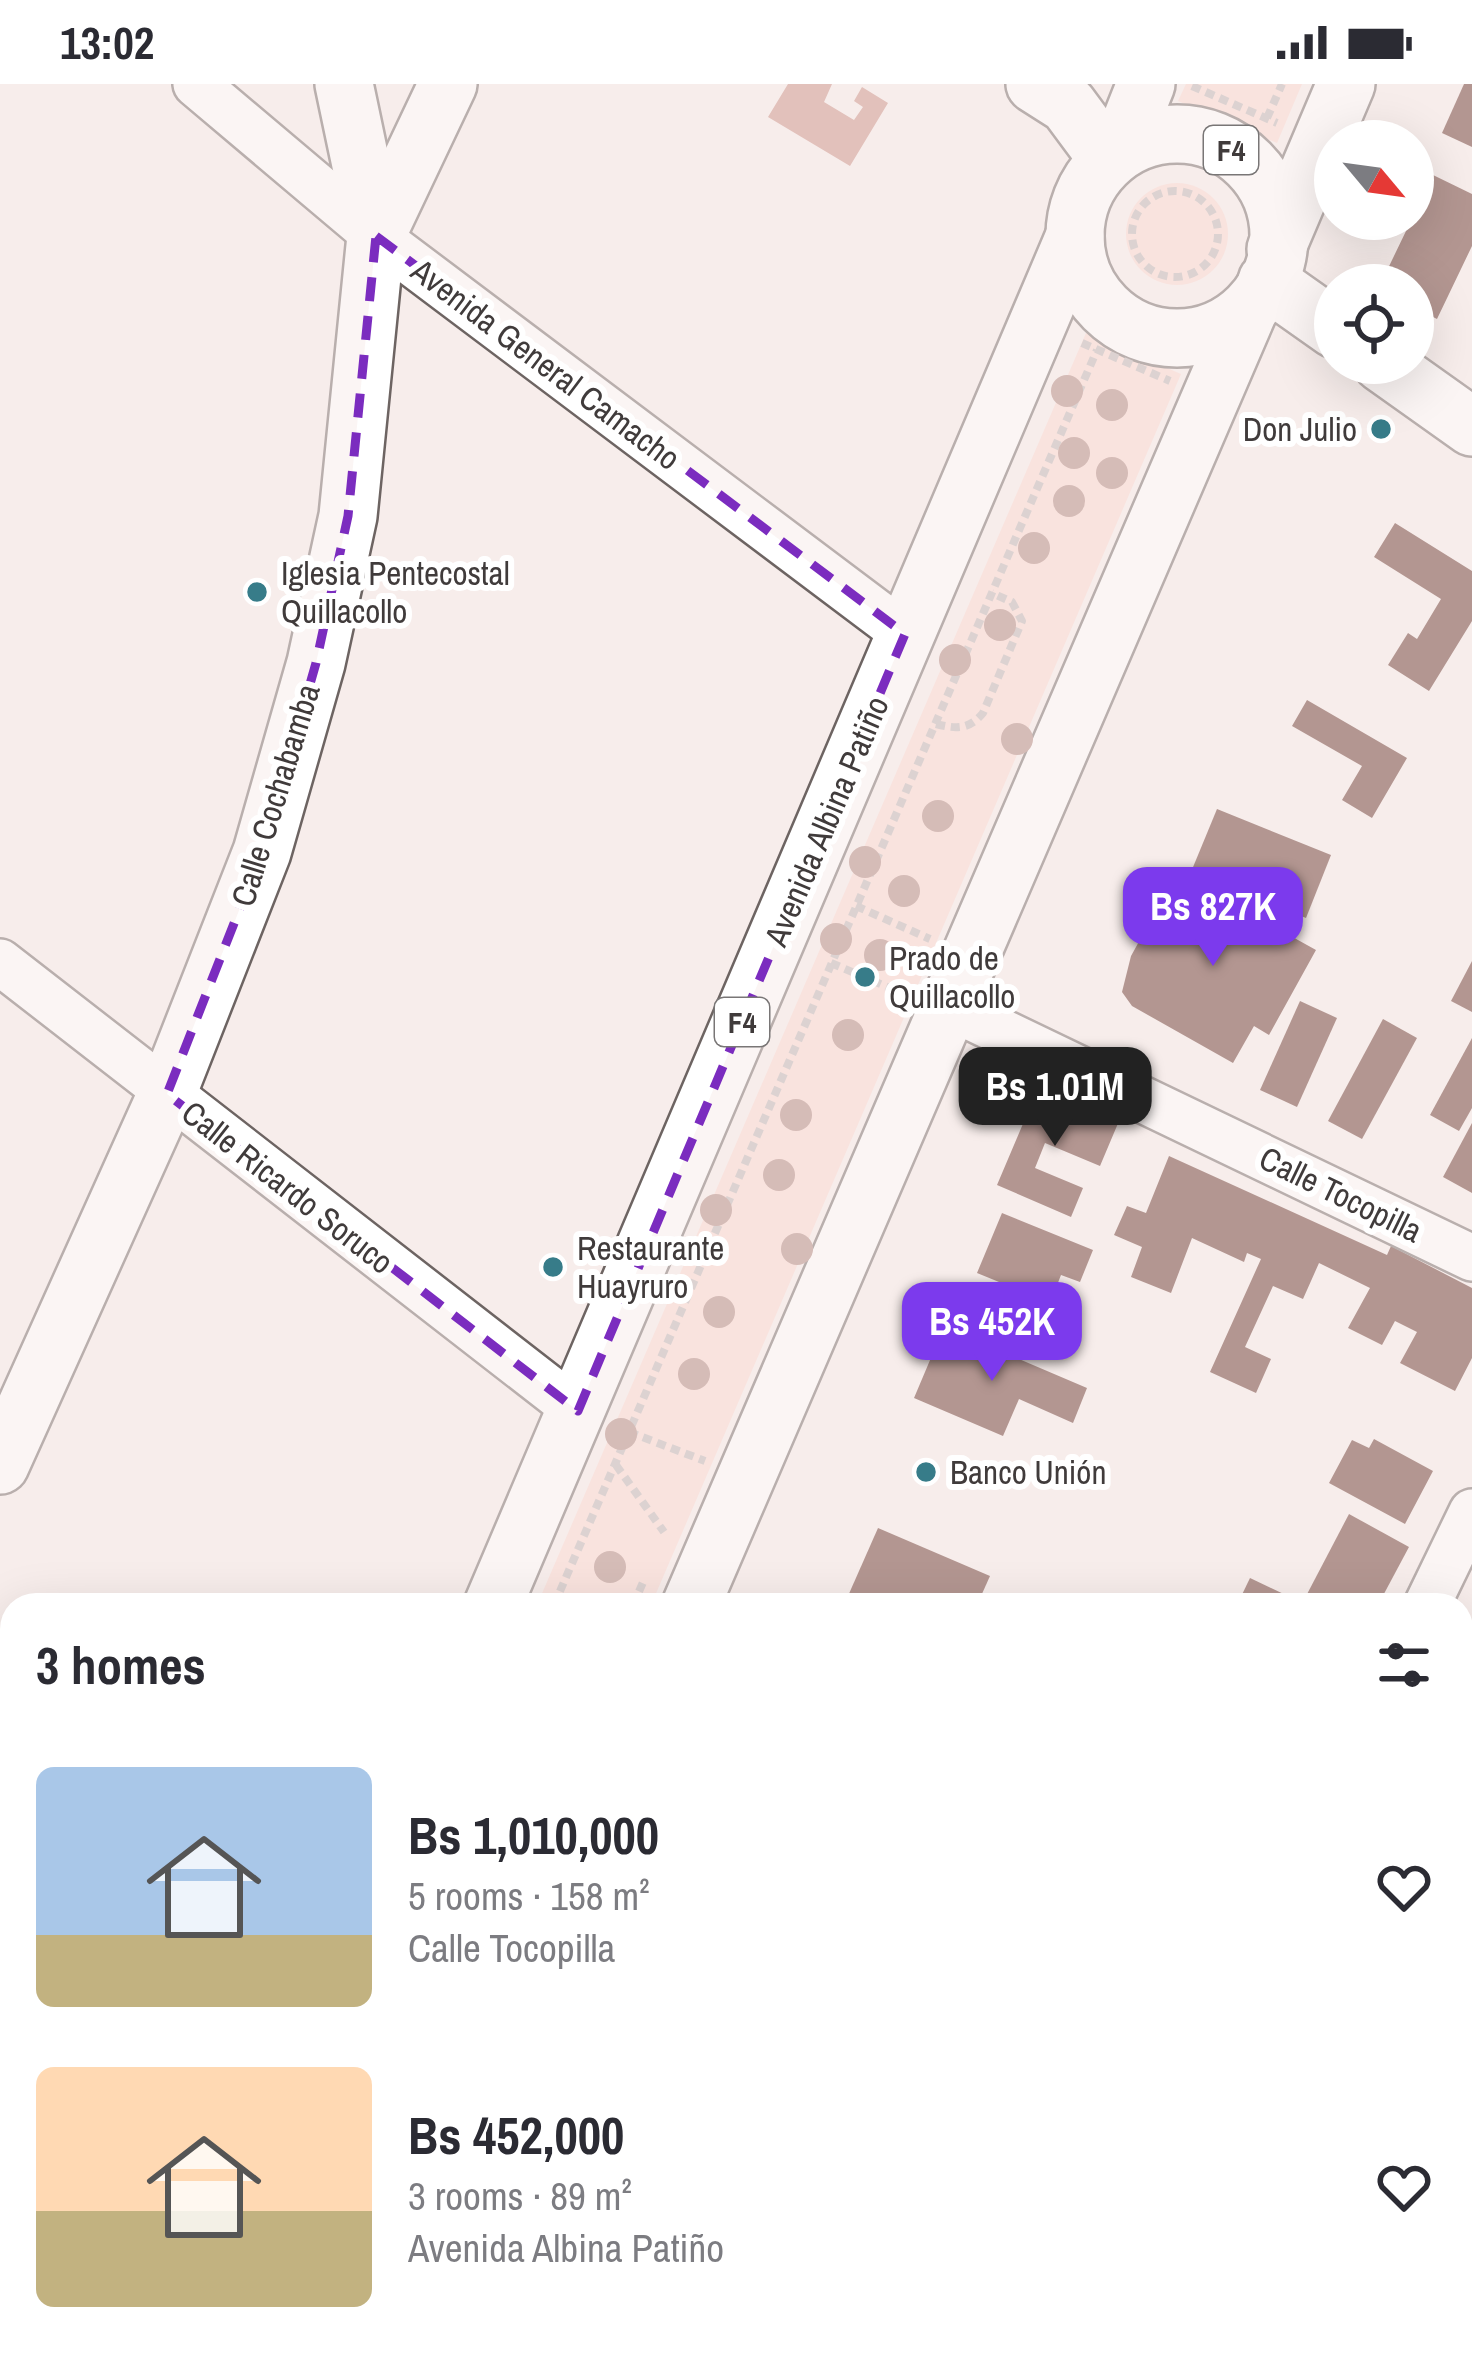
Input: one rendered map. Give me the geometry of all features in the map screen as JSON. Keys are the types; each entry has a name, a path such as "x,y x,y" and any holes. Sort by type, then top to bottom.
{"main road":[{"name":"Calle Cochabamba","path":"0,1465 167,1094 262,852 316,663 348,515 376,236 344,84"},
{"path":"376,236 448,84"},
{"path":"1035,84 1068,105 1114,153"},
{"name":"F4","path":"1075,236 1081,202 1114,153 1146,84"},
{"name":"F4","path":"696,1593 932,1002 1264,280 1346,84"},
{"name":"F4","path":"1114,153 1185,134 1217,142 1245,159 1266,185 1278,216 1264,280"},
{"path":"1075,236 1081,270 1097,299 1122,322 1154,336 1188,338 1216,332 1264,280 1314,315"},
{"name":"Avenida Albina Patiño","path":"501,1593 607,1423 905,634 1075,236"},
{"path":"1412,384 1472,427"}],"street":[{"name":"Avenida General Camacho","path":"196,84 376,236 905,634"},
{"name":"Calle Ricardo Soruco","path":"0,962 167,1094 607,1423"},
{"name":"Calle Tocopilla","path":"932,1002 1472,1258"},
{"path":"1433,1593 1472,1512"}],"path":[{"path":"1187,84 1203,87 1284,126"},
{"path":"1267,118 1282,84"},
{"path":"1167,191 1182,191 1208,206 1218,233 1209,260 1186,276 1172,278 1148,268 1138,257 1132,230 1143,205 1167,191"},
{"path":"1082,343 1177,385"},
{"path":"664,1532 615,1463 607,1423 832,963 1097,350"},
{"path":"936,724 954,729 974,724 983,713 1022,621 1012,602 992,592"},
{"path":"842,899 937,942"},
{"path":"817,957 932,1002"},
{"path":"607,1423 712,1464"},
{"path":"559,1593 615,1463"}],"highlighted area":[{"path":"376,236 905,634 578,1411 167,1094 262,852 316,663 348,516"}],"shaded area":[{"path":"788,84 832,84 824,102 854,120 863,107 854,101 862,87 888,103 850,166 768,117"},
{"path":"1186,84 1302,84 1277,143 1178,101"},
{"path":"1177,183 1197,187 1213,198 1224,214 1228,234 1224,254 1213,270 1197,281 1177,285 1157,281 1141,270 1130,254 1126,234 1130,214 1141,198 1157,187"},
{"name":"Prado de Quillacollo","path":"1086,333 1181,374 656,1593 542,1593"}],"building":[{"path":"1464,84 1472,84 1472,147 1442,133"},
{"path":"1434,175 1472,194 1472,246 1437,319 1434,264 1390,264 1402,240 1434,240"},
{"path":"1395,523 1472,571 1472,621 1429,691 1388,665 1408,633 1417,639 1441,599 1374,557"},
{"path":"1307,700 1407,758 1372,818 1342,800 1362,766 1292,726"},
{"path":"1217,809 1331,855 1306,918 1191,872"},
{"path":"1177,873 1316,950 1269,1035 1254,1026 1233,1063 1132,1006 1122,992 1131,956"},
{"path":"1472,961 1472,1012 1451,1001"},
{"path":"1300,1001 1337,1018 1297,1107 1260,1090"},
{"path":"1383,1019 1417,1038 1362,1139 1328,1121"},
{"path":"1472,1038 1472,1108 1459,1131 1430,1115"},
{"path":"1039,1086 1119,1121 1100,1166 1045,1143 1035,1168 1083,1188 1071,1217 997,1185"},
{"path":"1472,1123 1472,1193 1443,1177"},
{"path":"1169,1156 1387,1255 1391,1246 1472,1288 1472,1358 1455,1391 1400,1363 1417,1332 1395,1321 1382,1345 1348,1328 1370,1288 1319,1263 1303,1299 1273,1286 1245,1347 1271,1359 1256,1393 1210,1372 1261,1259 1247,1253 1244,1262 1192,1238 1171,1293 1131,1277 1142,1247 1114,1235 1127,1206 1146,1213"},
{"path":"1002,1213 1093,1250 1080,1282 1061,1275 1050,1303 977,1273"},
{"path":"944,1327 1087,1388 1073,1423 1019,1399 1003,1436 914,1398"},
{"path":"1374,1439 1433,1471 1405,1524 1329,1483 1352,1440 1369,1448"},
{"path":"1349,1514 1409,1547 1384,1593 1308,1593"},
{"path":"878,1528 990,1576 982,1593 849,1593"},
{"path":"1250,1578 1282,1593 1243,1593"}],"place":[{"name":"Don Julio","path":"1381,429"},
{"name":"Iglesia Pentecostal Quillacollo","path":"257,592"},
{"name":"Prado de Quillacollo","path":"865,977"},
{"name":"Restaurante Huayruro","path":"553,1267"},
{"name":"Banco Unión","path":"926,1472"}]}
